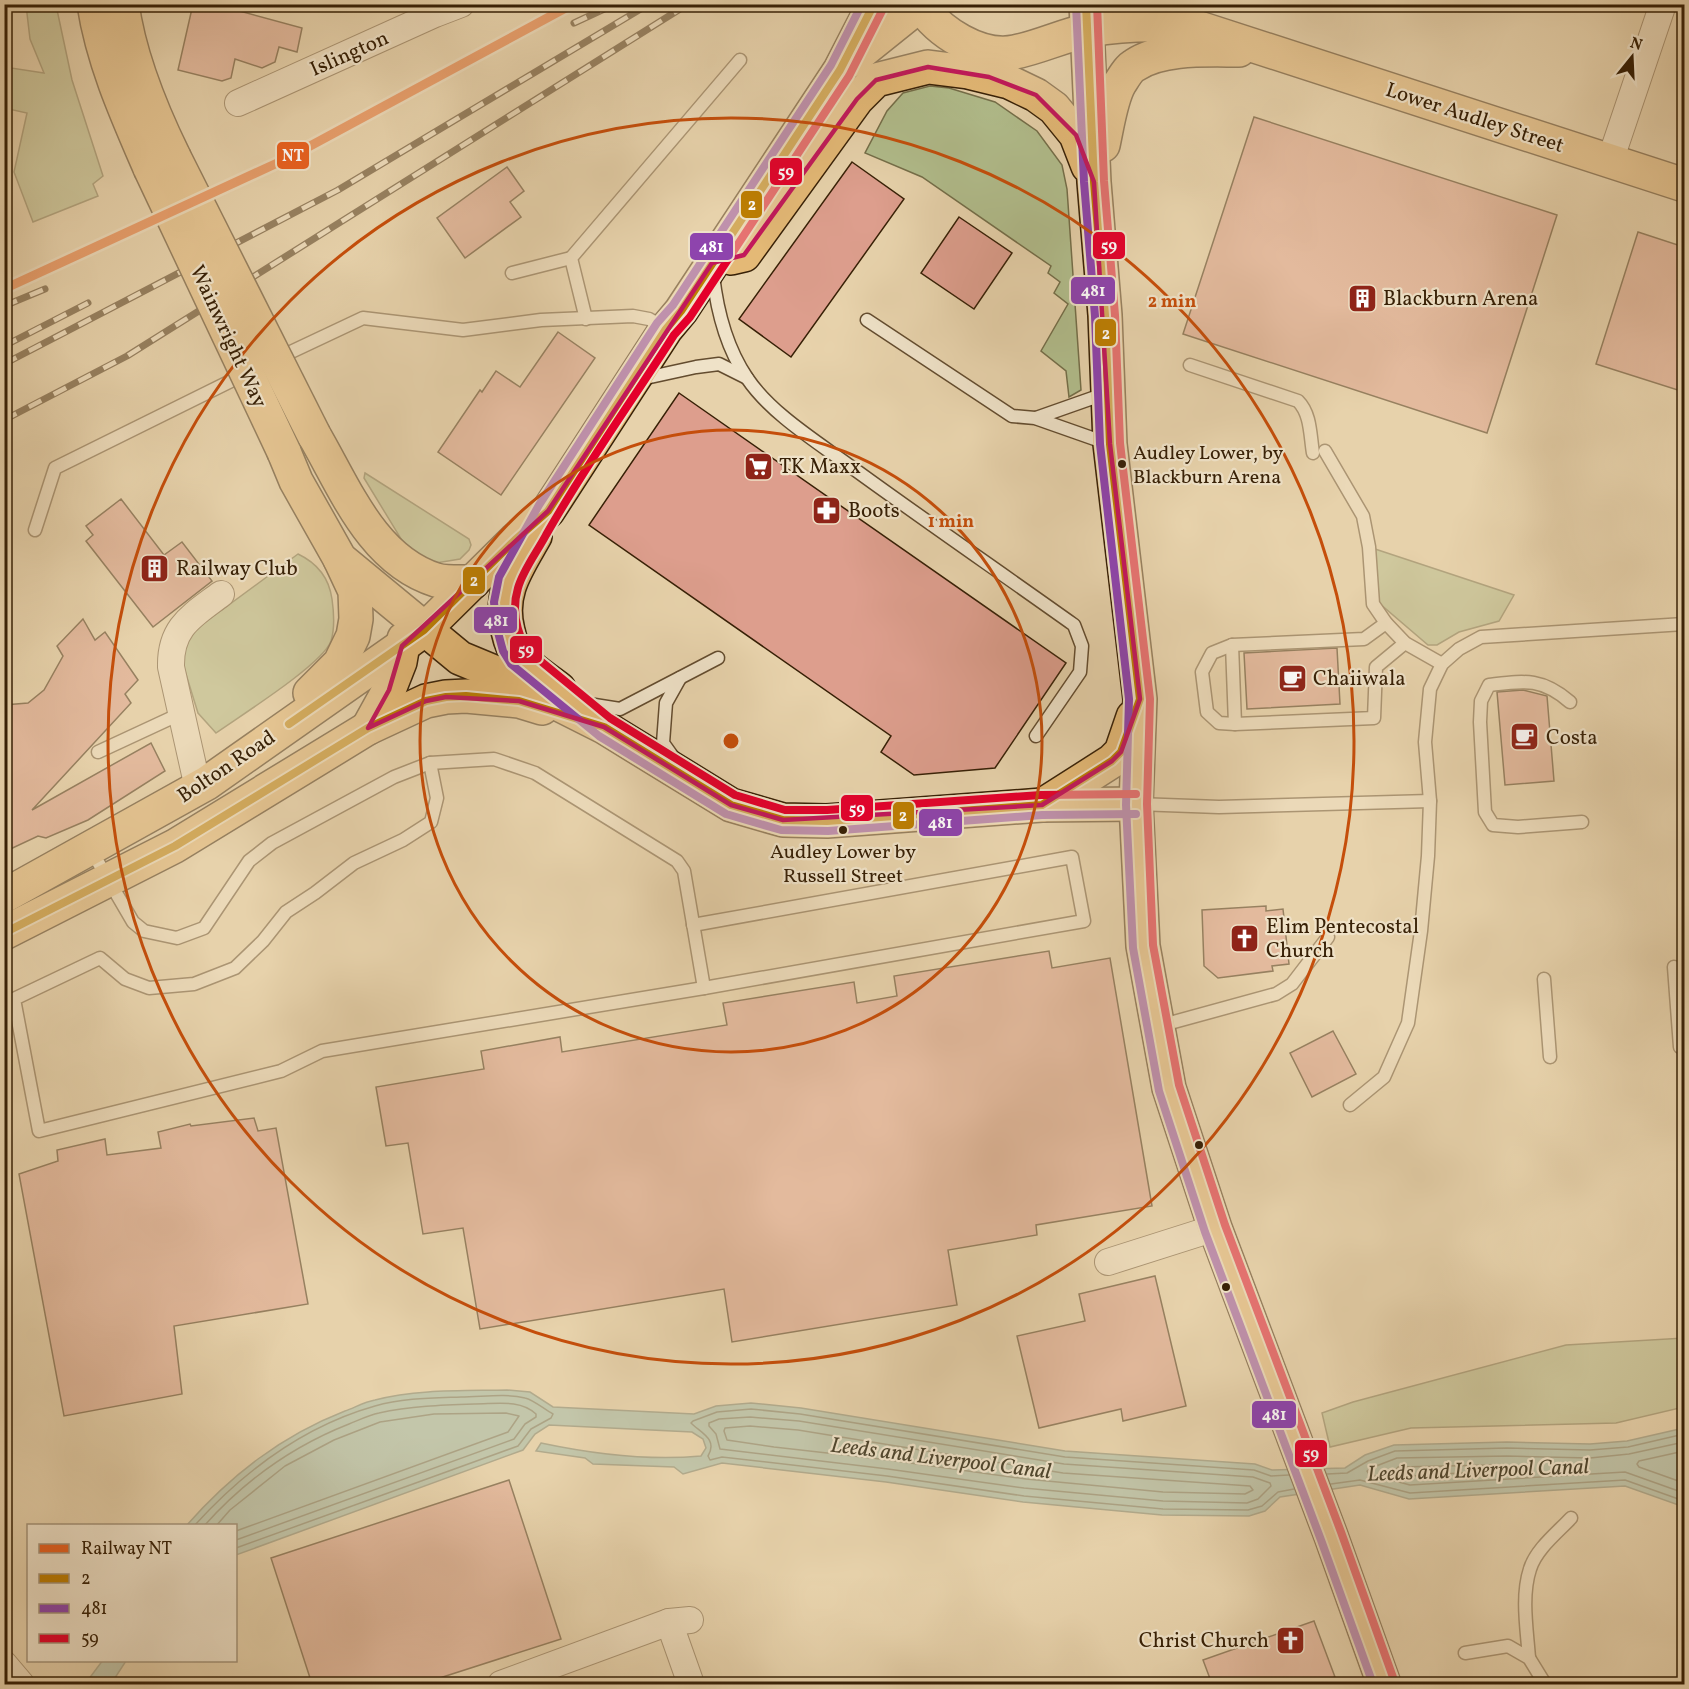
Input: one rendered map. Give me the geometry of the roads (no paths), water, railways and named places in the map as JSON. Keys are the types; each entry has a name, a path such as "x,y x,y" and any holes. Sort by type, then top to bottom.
{"highway":[{"name":"Wainwright Way","path":"94,4 99,35 121,103 162,163 366,527 389,551 414,571 439,581 473,582"},
{"name":"Wainwright Way","path":"122,4 125,28 154,116 162,163 296,481 340,559 411,630 460,658 501,675 604,727"},
{"path":"840,70 874,4"},
{"name":"Lower Audley Street","path":"1137,4 1193,26 1684,185"},
{"path":"1160,4 1193,26"},
{"path":"840,70 920,5 930,19 945,32 990,51 1014,52 1087,18 1117,27 1193,26"},
{"path":"1087,18 1094,182 1105,315 1110,444 1140,699 1136,804 1143,946 1169,1088 1215,1228 1331,1536 1383,1684"},
{"name":"Lower Audley Street","path":"1094,182 1119,84 1133,65 1169,53 1266,49"},
{"path":"712,263 744,255 857,99 876,80 928,67 989,76 1036,95 1054,108 1076,135 1094,182"},
{"name":"Bolton Road","path":"4,896 198,788 473,582 548,511 666,329 840,70"},
{"path":"548,511 509,581 504,603 506,624 513,647 519,656 604,727 730,805 783,820 827,821 1042,805 1136,804"},
{"path":"366,527 408,602 411,630 389,690 368,728"},
{"path":"248,752 340,663 353,636 356,619 355,591 340,559"},
{"name":"Bolton Road","path":"4,933 184,841 368,728 426,701 466,696 519,701 604,727"},
{"path":"1042,805 1112,761 1121,752 1140,699"}],"street":[{"name":"Islington","path":"238,103 428,9 461,4"},
{"path":"1610,161 1663,4"},
{"path":"198,788 171,667 171,652 174,637 184,622 221,594"},
{"path":"1108,1262 1215,1228"},
{"path":"501,1684 680,1621 691,1684"},
{"path":"4,1664 21,1684"}],"lane":[{"path":"512,273 571,258 740,60"},
{"path":"571,258 586,319"},
{"path":"712,263 716,302 727,340 747,378 763,397 792,423 897,500 1074,625 1082,646 1080,672 1036,736"},
{"path":"35,530 55,468 363,318 464,330 541,320 633,316 649,319 666,329"},
{"path":"867,320 1012,416 1035,418 1110,444"},
{"path":"632,382 719,364 747,378"},
{"path":"1190,365 1298,401 1304,407 1319,452 1363,516 1370,547 1373,604 1386,623 1406,643 1442,664"},
{"path":"1035,418 1108,393"},
{"path":"1386,623 1364,639 1232,645 1212,653 1202,672 1207,712 1219,723 1235,724 1374,718 1376,667 1406,643"},
{"path":"1350,1105 1384,1077 1408,1023 1421,931 1428,856 1430,801 1425,742 1430,689 1442,664 1459,649 1481,637 1684,624"},
{"path":"1232,645 1235,724"},
{"path":"574,702 620,709 718,658"},
{"path":"680,678 666,703 663,743 689,779"},
{"path":"1570,702 1560,693 1530,681 1489,686 1481,701 1480,722 1485,812 1493,825 1518,827 1582,822"},
{"path":"98,752 182,713"},
{"path":"91,849 133,922 144,931 177,938 204,928 249,861 272,843 394,777 430,763 494,759 535,773 677,861 684,871 704,988"},
{"path":"430,763 436,798 431,822 403,840 354,863 286,912 235,968 194,984 149,988 125,979 100,958 14,999 39,1131 281,1071 322,1051 704,988 1084,921 1072,857 693,925"},
{"path":"1136,804 1219,807 1430,801"},
{"path":"1158,1026 1276,994 1292,984 1328,937"},
{"path":"1674,967 1680,1047"},
{"path":"1544,979 1550,1057"},
{"path":"1529,1658 1526,1598 1530,1568 1540,1552 1571,1518"},
{"path":"1465,1653 1508,1646 1529,1658 1545,1684"}],"water":[{"name":"Leeds and Liverpool Canal","path":"441,1391 530,1392 553,1407 694,1414 716,1406 751,1403 801,1408 1065,1451 1255,1464 1272,1470 1345,1468 1365,1455 1394,1445 1507,1442 1590,1444 1627,1441 1684,1428 1684,1507 1625,1486 1409,1499 1360,1485 1280,1497 1265,1511 1249,1516 1162,1515 1023,1502 886,1482 722,1463 683,1474 674,1467 593,1464 585,1458 536,1451 541,1443 621,1456 661,1458 701,1456 706,1448 703,1439 692,1432 549,1425 535,1434 523,1450 237,1555 237,1524 188,1524 239,1474 299,1432 371,1401 391,1396"},
{"path":"102,1662 125,1662 111,1684 85,1684"}],"railway":[{"path":"574,23 615,4"},
{"path":"4,364 338,190 649,4"},
{"path":"4,420 127,356 688,4"},
{"path":"4,306 45,289"},
{"path":"4,346 88,303"}],"rail line":[{"name":"NT","path":"4,289 286,159 573,4"}],"place":[{"name":"Blackburn Arena","path":"1362,298"},
{"name":"Audley Lower, by Blackburn Arena","path":"1122,464"},
{"name":"TK Maxx","path":"758,466"},
{"name":"Boots","path":"827,510"},
{"name":"Railway Club","path":"155,568"},
{"name":"Chaiiwala","path":"1292,678"},
{"name":"Costa","path":"1525,737"},
{"name":"Audley Lower by Russell Street","path":"843,830"},
{"name":"Elim Pentecostal Church","path":"1245,938"},
{"name":"Christ Church","path":"1290,1640"}]}
